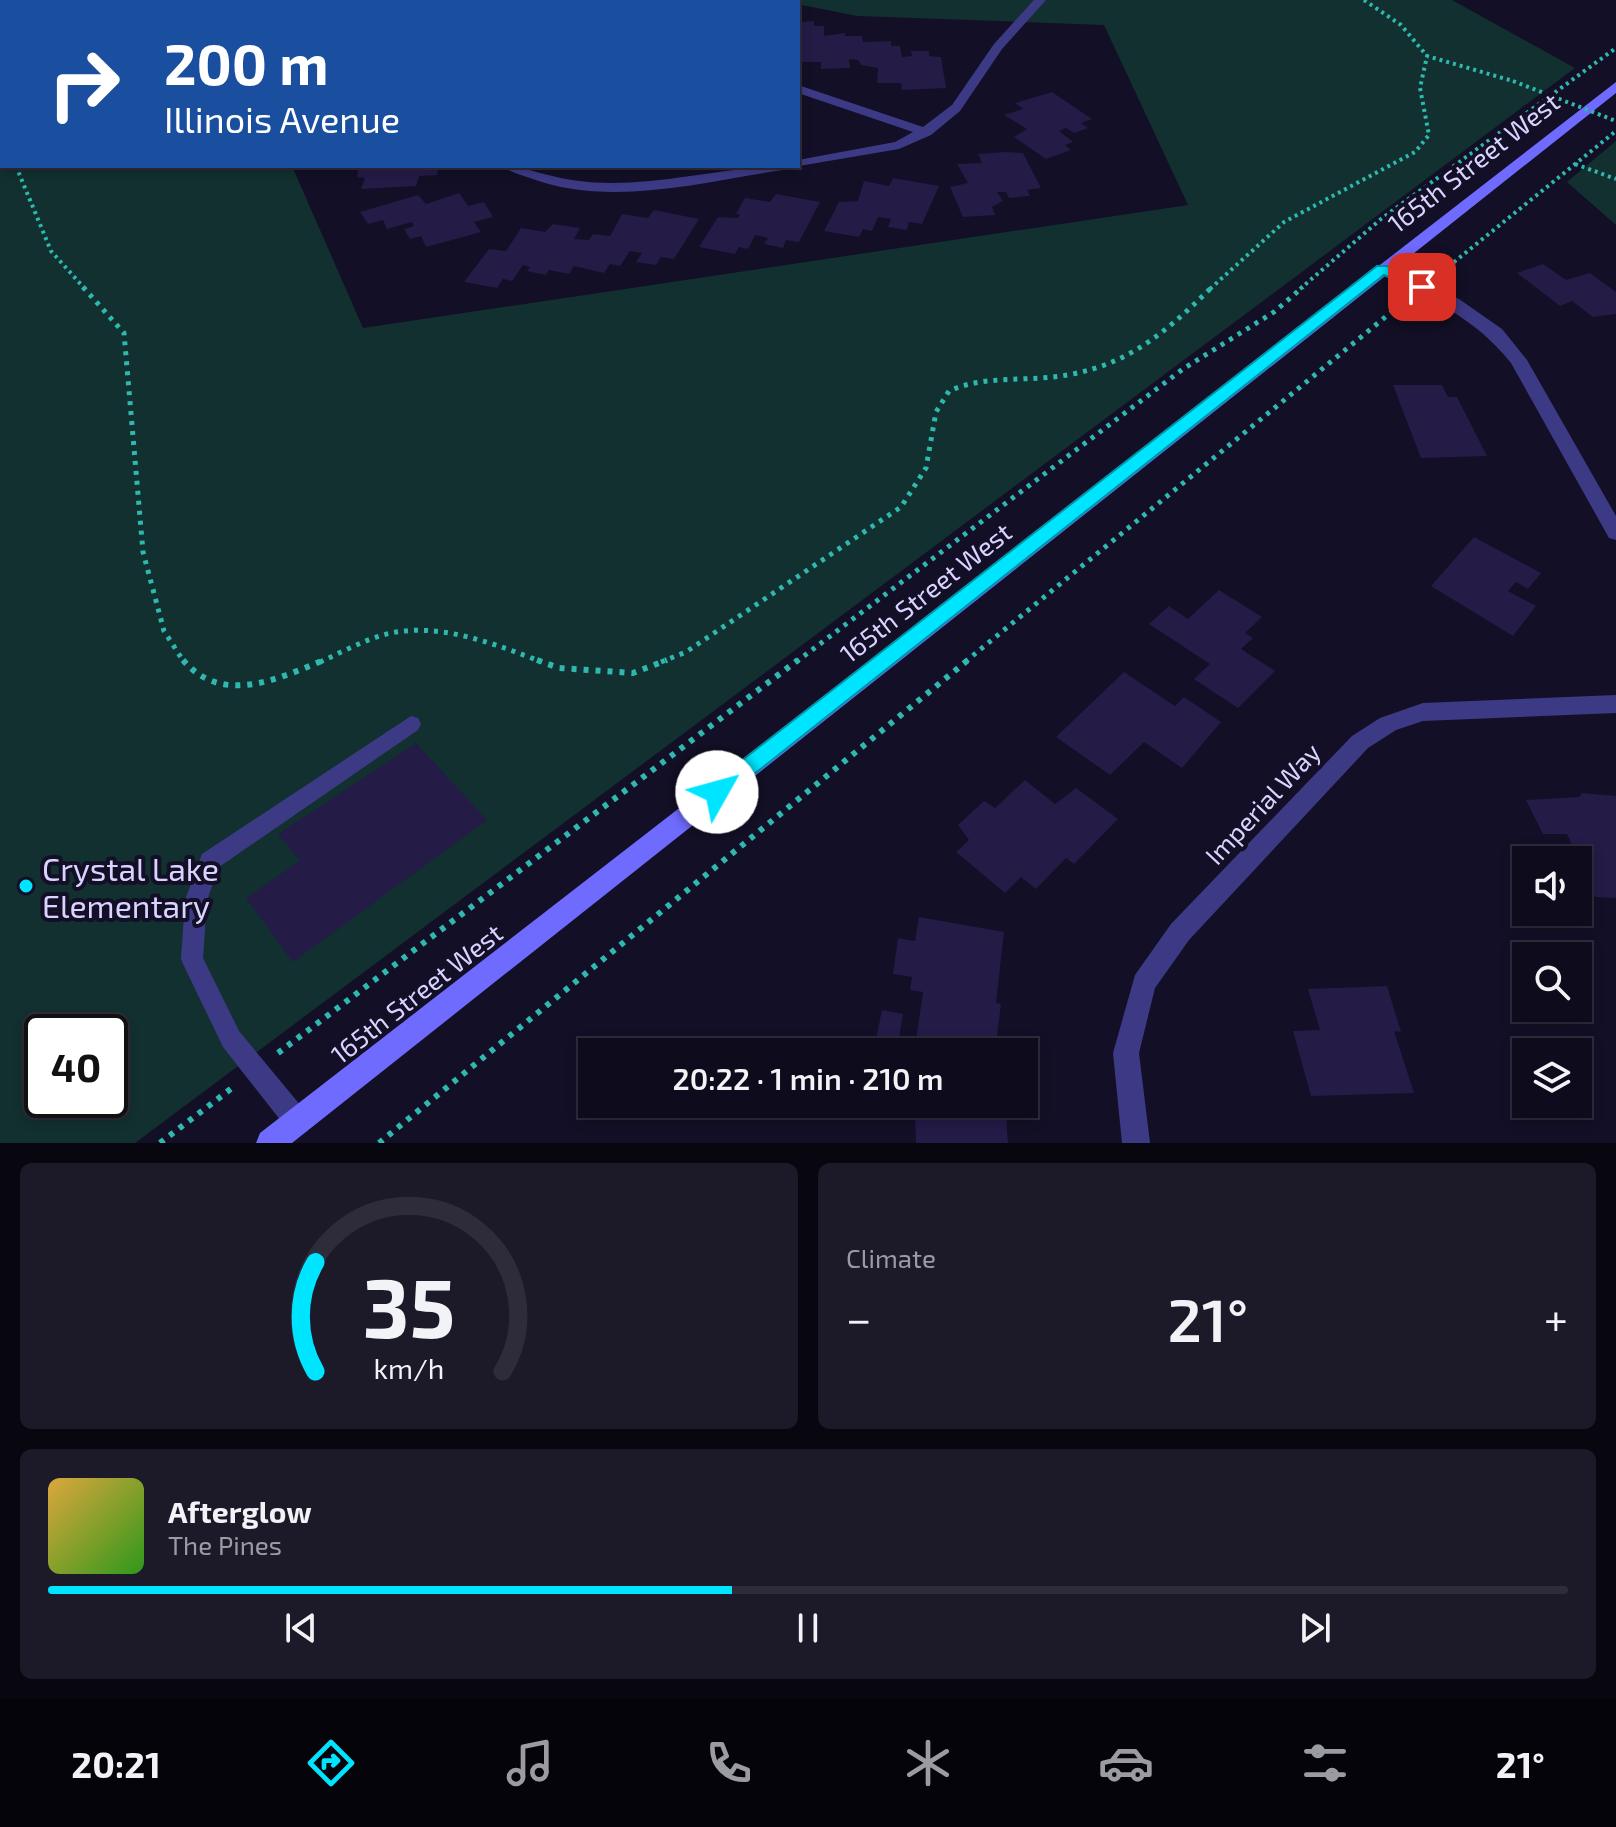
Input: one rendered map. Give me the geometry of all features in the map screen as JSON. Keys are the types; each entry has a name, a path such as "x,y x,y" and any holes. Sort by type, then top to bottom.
{"street":[{"name":"165th Street West","path":"270,1143 1616,86"},
{"path":"1382,269 1422,287 1480,321 1507,347 1616,533"},
{"name":"Imperial Way","path":"1136,1143 1126,1053 1144,983 1180,932 1360,742 1388,724 1423,712 1616,704"}],"lane":[{"path":"800,164 868,154 899,145 926,132 956,108 998,47 1040,0"},
{"path":"800,90 926,132"},
{"path":"514,168 546,180 611,187 767,168"},
{"path":"297,1121 231,1039 192,959 196,900 210,861 411,724"}],"path":[{"path":"1364,0 1401,25 1427,56 1460,63 1513,81 1616,121"},
{"path":"160,1143 1183,369 1274,312 1381,219 1616,48"},
{"path":"17,168 51,251 124,333 143,552 164,631 194,673 211,681 236,686 267,684 385,634 435,631 493,643 559,668 633,673 686,652 901,507 913,492 932,453 935,416 940,401 950,390 984,383 1068,378 1119,361 1168,329 1264,236 1284,222 1415,152 1429,135 1420,88 1427,56"},
{"path":"379,1143 1616,131"},
{"path":"1575,164 1616,179"}],"green space":[{"path":"800,0 1452,0 1575,68 135,1143 0,1143 0,168 293,168 363,328 1188,205 1104,25 857,16 800,5"},
{"path":"1616,141 1616,225 1567,182"}],"building":[{"path":"814,21 814,26 824,26 824,36 845,33 845,36 862,36 863,42 891,41 891,46 900,46 902,57 912,56 911,51 929,51 929,56 941,57 946,88 902,90 901,83 877,83 878,68 861,65 858,60 849,59 850,68 821,69 821,62 800,62 800,22"},
{"path":"1052,92 1092,119 1081,123 1088,128 1074,133 1066,128 1059,131 1073,142 1065,145 1071,150 1046,159 1014,137 1027,129 1004,115 1023,109 1015,103"},
{"path":"1023,153 1041,188 1027,190 1030,196 1009,198 1006,192 997,192 1003,201 992,207 995,215 963,217 950,187 968,183 957,164 982,163 978,154"},
{"path":"439,168 437,175 419,176 416,186 361,189 365,178 357,177 358,169"},
{"path":"893,178 939,186 922,224 909,222 907,230 888,227 891,219 878,217 872,231 863,229 859,237 824,231 839,202 858,201 864,181 889,186"},
{"path":"459,193 468,206 484,202 493,217 474,222 481,232 426,247 421,236 410,239 404,229 414,226 412,222 387,229 383,220 368,224 360,212 418,195 426,204"},
{"path":"776,194 820,202 799,242 786,240 783,248 764,244 768,238 755,235 748,249 739,247 735,254 699,247 718,217 738,218 740,214 736,214 745,198 770,202"},
{"path":"654,210 699,219 674,259 661,257 656,265 636,262 642,253 630,251 620,266 610,264 604,273 574,266 569,274 549,270 546,275 527,271 530,267 523,265 512,281 503,279 497,288 464,282 489,249 506,251 521,228 545,232 553,224 580,228 574,239 589,240 593,234 610,236 622,214 648,218"},
{"path":"1543,264 1566,280 1590,273 1616,292 1616,314 1593,317 1572,301 1560,306 1517,273"},
{"path":"1393,385 1442,385 1448,397 1457,397 1487,456 1421,458"},
{"path":"1474,537 1541,573 1528,589 1516,582 1508,591 1536,606 1513,636 1431,586"},
{"path":"1219,590 1262,617 1245,633 1253,638 1241,649 1275,671 1238,708 1194,679 1210,664 1149,624 1169,606 1188,619"},
{"path":"1124,672 1175,706 1184,697 1221,722 1182,768 1144,742 1110,775 1056,737"},
{"path":"416,743 487,820 293,962 246,898 300,861 278,834"},
{"path":"1025,780 1055,804 1076,788 1118,819 1074,864 1066,858 1036,889 1021,877 1005,893 956,852 969,840 958,825 984,801 995,808"},
{"path":"1582,793 1616,796 1616,898 1595,897 1592,890 1592,846 1572,846 1567,834 1543,834 1526,800 1579,797"},
{"path":"919,917 1004,932 996,1003 1001,1004 997,1038 916,1038 923,992 910,990 912,977 893,974 898,938 915,941"},
{"path":"1387,986 1401,1032 1394,1031 1414,1093 1311,1096 1293,1031 1320,1030 1308,989"},
{"path":"882,1010 903,1014 899,1038 876,1038"},
{"path":"915,1118 1006,1118 1008,1143 916,1143"}],"place":[{"name":"Crystal Lake Elementary","path":"26,886"}],"route":[{"path":"717,792 1382,269 1422,287"}]}
